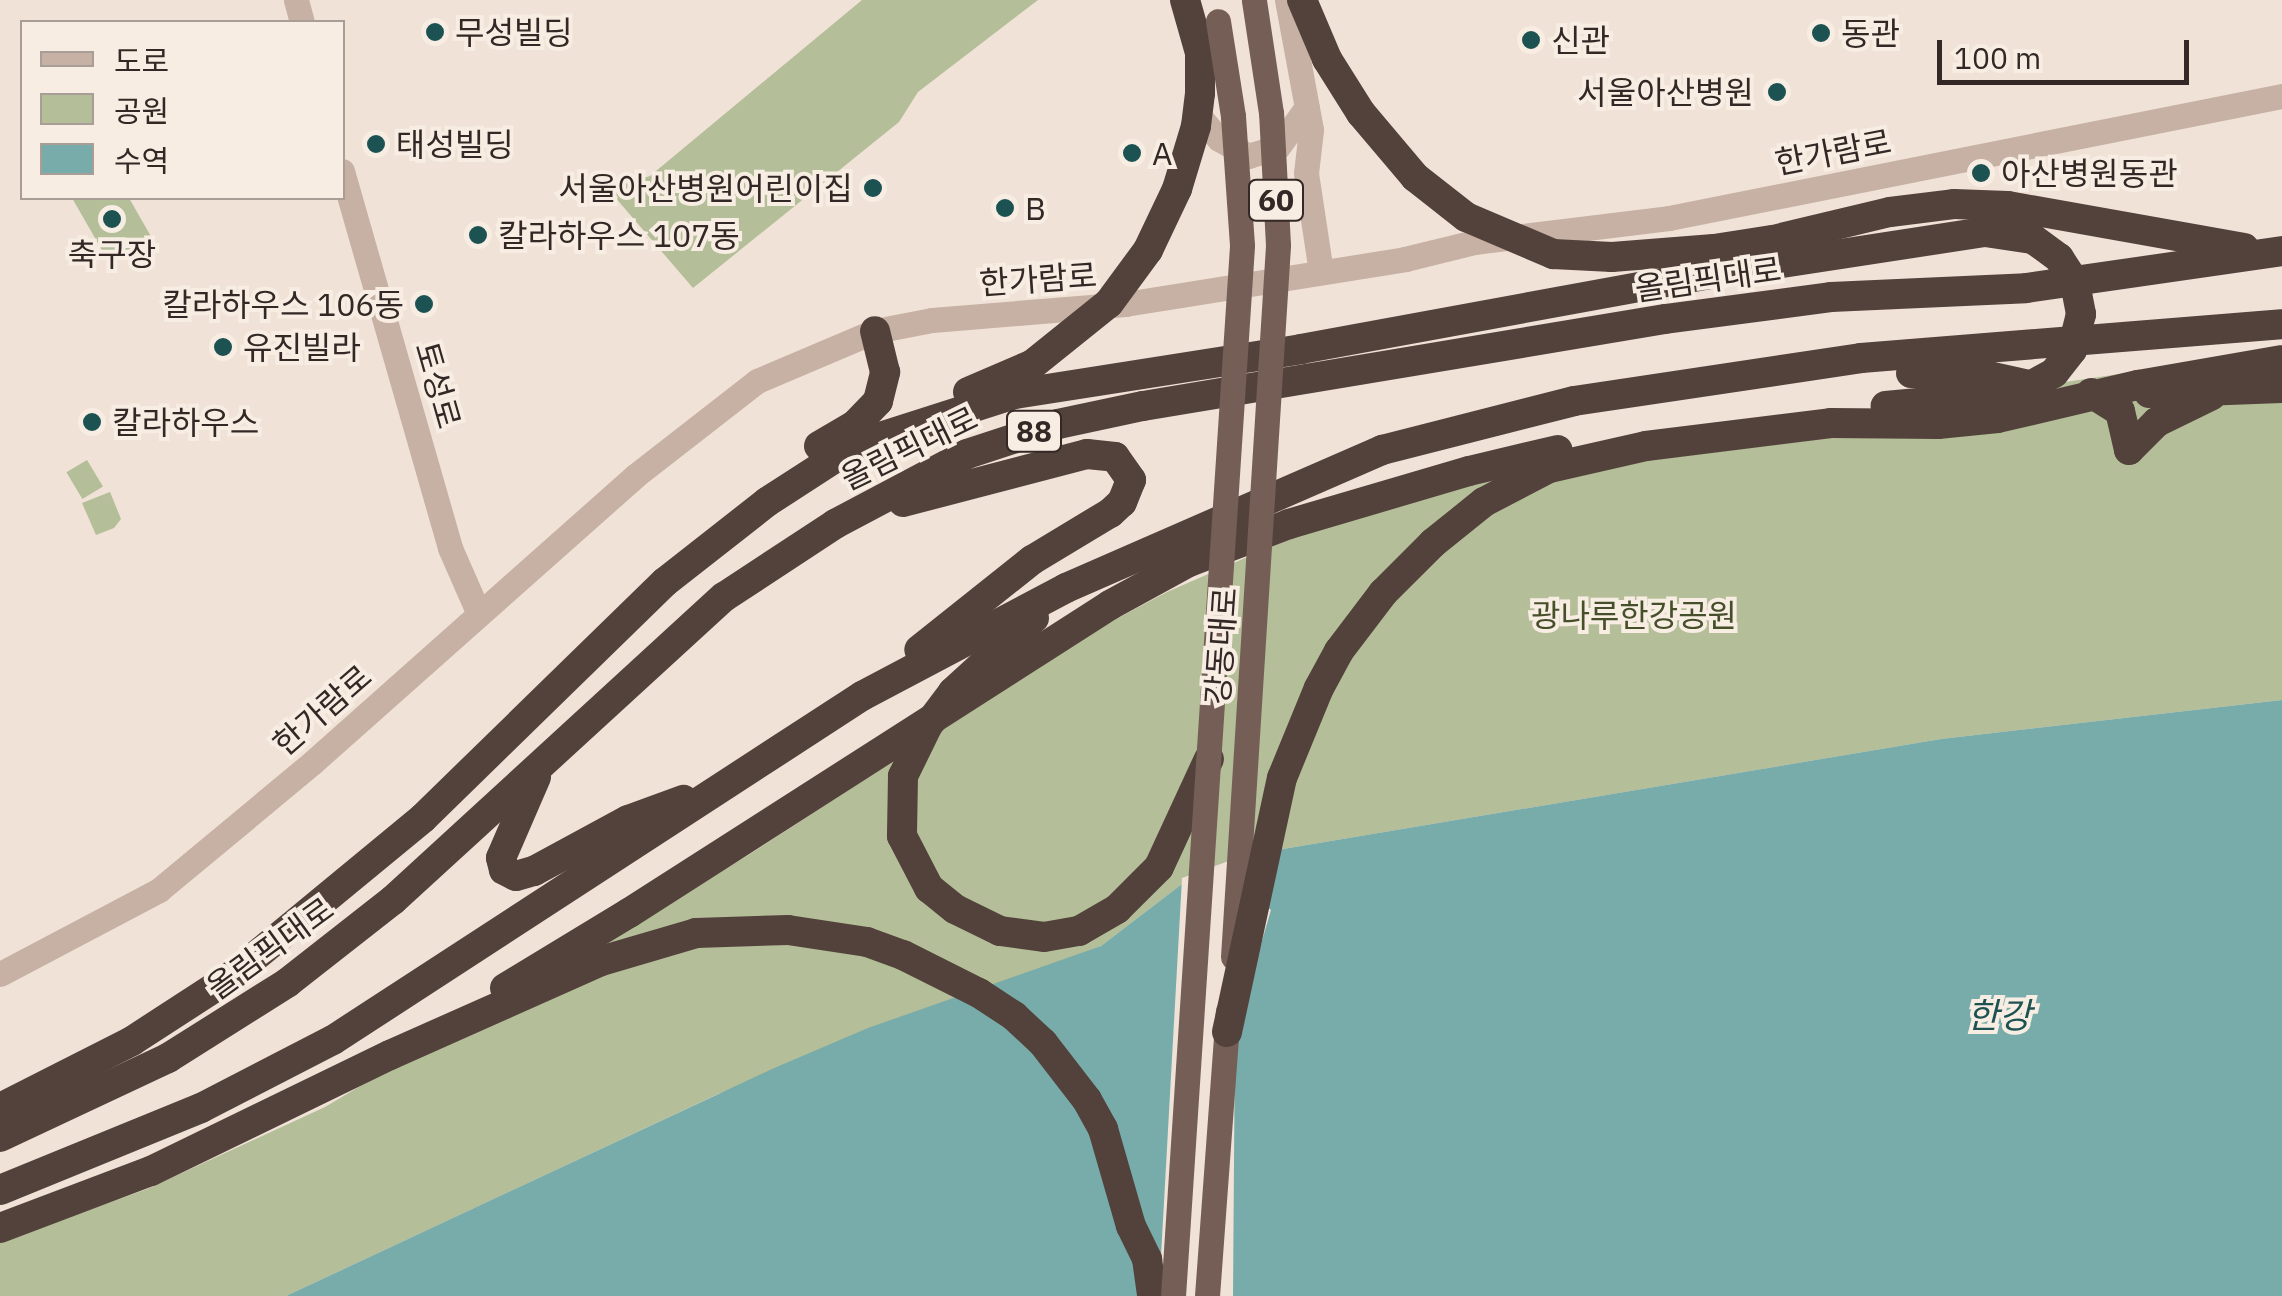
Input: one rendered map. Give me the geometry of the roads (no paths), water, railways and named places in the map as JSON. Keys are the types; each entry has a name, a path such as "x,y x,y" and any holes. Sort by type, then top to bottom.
{"highway":[{"path":"0,1108 132,1041 199,1000 385,852 624,619 696,556 800,479 968,392 1033,364 1109,303 1148,250 1178,189 1198,114 1200,53 1185,0"},
{"path":"1302,0 1328,59 1361,112 1415,177 1466,217 1584,269 1710,274"},
{"path":"1553,254 1612,257 1714,249 1774,240 1890,212 1983,204 2274,252"},
{"path":"390,1055 630,914 1110,605 1189,562 1289,524 1543,452 1653,433 2015,394 2044,381 2064,362 2081,314 2075,283 2059,258 2033,239 2000,232 1710,274 1414,329 1016,394 880,436"},
{"name":"올림픽대로","path":"0,1138 168,1058 287,983 393,900 724,597 836,524 994,444 1143,406 1684,317 1831,297 2026,288 2274,252"},
{"path":"862,696 1066,588 1382,450 1574,401 1861,358 2282,324"},
{"path":"528,715 560,668 680,548 754,490 868,413 878,400 886,372 875,331"},
{"path":"1543,452 1646,446 1812,425 1938,424 2012,416 2138,385 2282,360"},
{"path":"1650,390 1760,392 1857,376 1943,371 2070,394 2282,388"},
{"path":"2091,393 2120,410 2129,450 2157,422 2222,390"},
{"path":"1227,1032 1282,778 1319,688 1360,620 1409,566 1484,502 1549,468 1646,446"},
{"path":"0,1190 165,1124 333,1040 862,696 1032,560 1110,512 1122,502 1131,480 1115,457 1064,457 836,524"},
{"path":"1066,588 952,692 928,725 902,776 902,836 929,888 955,909 1000,931 1044,937 1079,931 1117,909 1159,868 1209,759"},
{"path":"541,765 504,849 501,864 510,874 534,871 628,820 728,785"},
{"path":"0,1228 151,1171 390,1055 601,961 696,933 788,930 867,942 979,993 1014,1016 1044,1043 1087,1100 1114,1158 1131,1226 1147,1259 1152,1296"}],"main road":[{"name":"강동대로","path":"1208,1296 1278,245 1271,113 1254,0"},
{"name":"강동대로","path":"1174,1296 1242,245 1232,116 1218,21"}],"street":[{"path":"1287,0 1311,130 1306,173 1321,272"},
{"name":"한가람로","path":"0,974 160,890 635,476 757,381 875,331 932,320 1126,304 1405,259 1474,242 1668,218 2282,96"},
{"path":"1198,114 1219,139 1248,156 1278,147 1308,107"},
{"path":"1278,147 1306,173"},
{"name":"토성로","path":"345,181 450,548 480,614"}],"water":[{"name":"한강","path":"2282,700 2282,1296 286,1296 772,1069 868,1028 1101,946 1182,884 1271,851 1941,739"}],"place":[{"name":"무성빌딩","path":"435,32"},
{"name":"동관","path":"1821,33"},
{"name":"신관","path":"1531,40"},
{"name":"서울아산병원","path":"1777,92"},
{"name":"태성빌딩","path":"376,144"},
{"name":"A","path":"1132,153"},
{"name":"아산병원동관","path":"1981,173"},
{"name":"서울아산병원어린이집","path":"873,188"},
{"name":"B","path":"1005,208"},
{"name":"축구장","path":"112,219"},
{"name":"칼라하우스 107동","path":"478,235"},
{"name":"칼라하우스 106동","path":"424,304"},
{"name":"유진빌라","path":"223,347"},
{"name":"칼라하우스","path":"92,422"}],"park label":[{"name":"광나루한강공원","path":"1634,615"}]}
